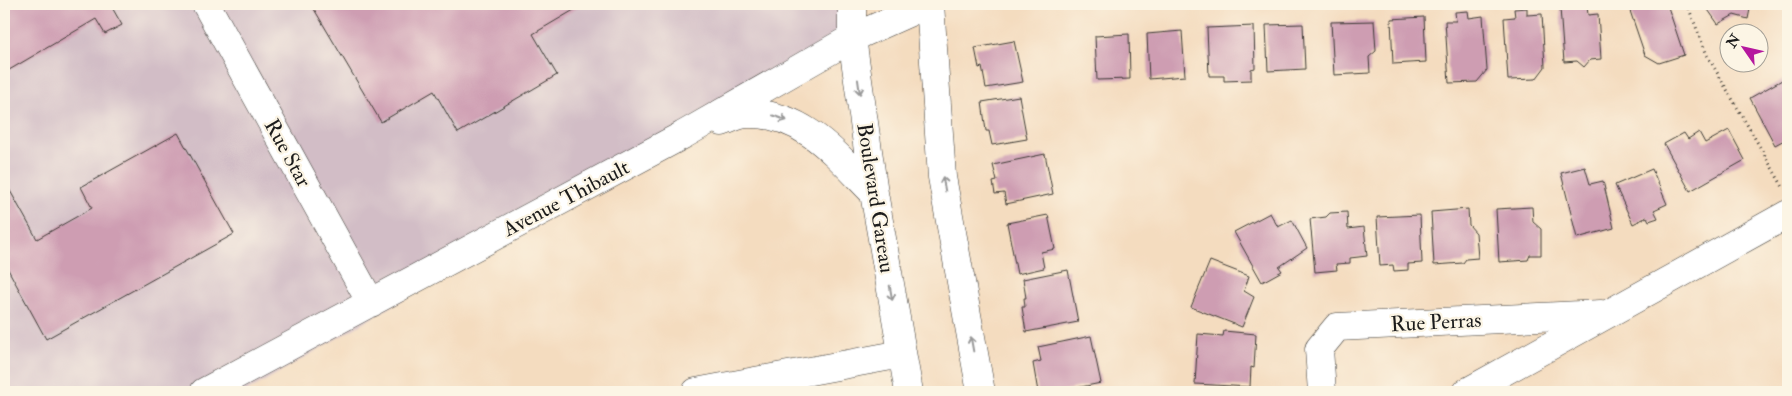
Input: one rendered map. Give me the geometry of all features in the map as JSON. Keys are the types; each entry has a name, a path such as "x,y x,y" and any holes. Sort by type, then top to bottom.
{"street":[{"name":"Rue Star","path":"206,4 371,302"},
{"name":"Boulevard Gareau","path":"852,4 852,38 874,194 909,392"},
{"name":"Avenue Thibault","path":"204,392 683,135 852,38 929,4"},
{"path":"929,4 942,176 981,392"},
{"path":"683,135 746,113 771,115 803,127 820,138 874,194"},
{"name":"Rue Perras","path":"1467,392 1606,314 1787,204"},
{"name":"Rue Perras","path":"1322,392 1319,349 1337,327 1606,314"},
{"path":"696,392 902,354"}],"path":[{"path":"1687,4 1707,55 1787,204"}],"shaded area":[{"path":"4,4 847,4 846,42 683,135 246,392 4,392"}],"building":[{"path":"4,4 110,4 122,25 105,34 96,19 4,73"},
{"path":"311,4 584,4 533,34 557,75 458,133 434,91 381,122"},
{"path":"1667,4 1684,55 1659,63 1645,55 1628,5"},
{"path":"1704,4 1751,4 1748,19 1734,15 1718,24"},
{"path":"1587,6 1588,15 1598,14 1601,59 1590,60 1584,67 1577,61 1564,62 1560,8"},
{"path":"1527,8 1527,15 1542,14 1545,67 1536,79 1508,80 1504,18 1515,17 1514,9"},
{"path":"1468,11 1469,18 1483,16 1487,70 1477,82 1449,83 1445,21 1456,21 1455,12"},
{"path":"1424,17 1426,62 1393,64 1391,19"},
{"path":"1374,21 1376,51 1369,57 1370,73 1334,75 1331,22"},
{"path":"1303,24 1305,69 1268,71 1266,25"},
{"path":"1254,26 1255,68 1251,69 1251,80 1224,81 1224,76 1209,76 1207,28"},
{"path":"1182,31 1185,76 1149,79 1147,34"},
{"path":"1129,34 1130,79 1097,80 1095,36"},
{"path":"1014,41 1023,82 986,88 982,67 979,68 975,48"},
{"path":"1782,80 1788,91 1788,138 1775,145 1750,98"},
{"path":"1019,96 1027,139 992,145 989,131 986,131 982,102"},
{"path":"1729,130 1745,160 1690,191 1664,144 1684,133 1688,139 1699,132 1705,143"},
{"path":"178,133 234,234 46,339 4,262 4,180 37,239 92,208 81,187"},
{"path":"1045,154 1053,194 1006,204 1004,193 995,194 993,182 997,181 993,165"},
{"path":"1585,167 1590,184 1603,181 1614,228 1577,238 1561,173"},
{"path":"1652,169 1667,204 1654,210 1658,218 1649,221 1647,217 1633,224 1615,185"},
{"path":"1532,207 1533,222 1541,229 1541,255 1530,255 1528,260 1499,262 1496,209"},
{"path":"1468,209 1469,225 1476,233 1478,258 1466,259 1463,263 1434,265 1431,212"},
{"path":"1347,212 1348,229 1364,227 1367,256 1350,258 1350,263 1336,264 1337,270 1315,272 1310,219 1326,217 1330,213"},
{"path":"1270,213 1278,227 1292,220 1307,248 1279,267 1282,271 1262,282 1234,232"},
{"path":"1048,215 1055,249 1041,252 1044,268 1017,274 1007,223"},
{"path":"1420,215 1422,263 1408,264 1408,270 1394,271 1393,265 1380,266 1377,217"},
{"path":"1210,261 1249,276 1244,291 1254,297 1242,327 1191,307"},
{"path":"1068,270 1078,322 1026,332 1022,307 1025,307 1024,298 1026,298 1023,279"},
{"path":"1224,331 1256,334 1254,368 1251,367 1250,387 1195,384 1198,334 1223,336"},
{"path":"1091,336 1101,383 1056,392 1038,392 1033,363 1041,361 1038,347"}]}
